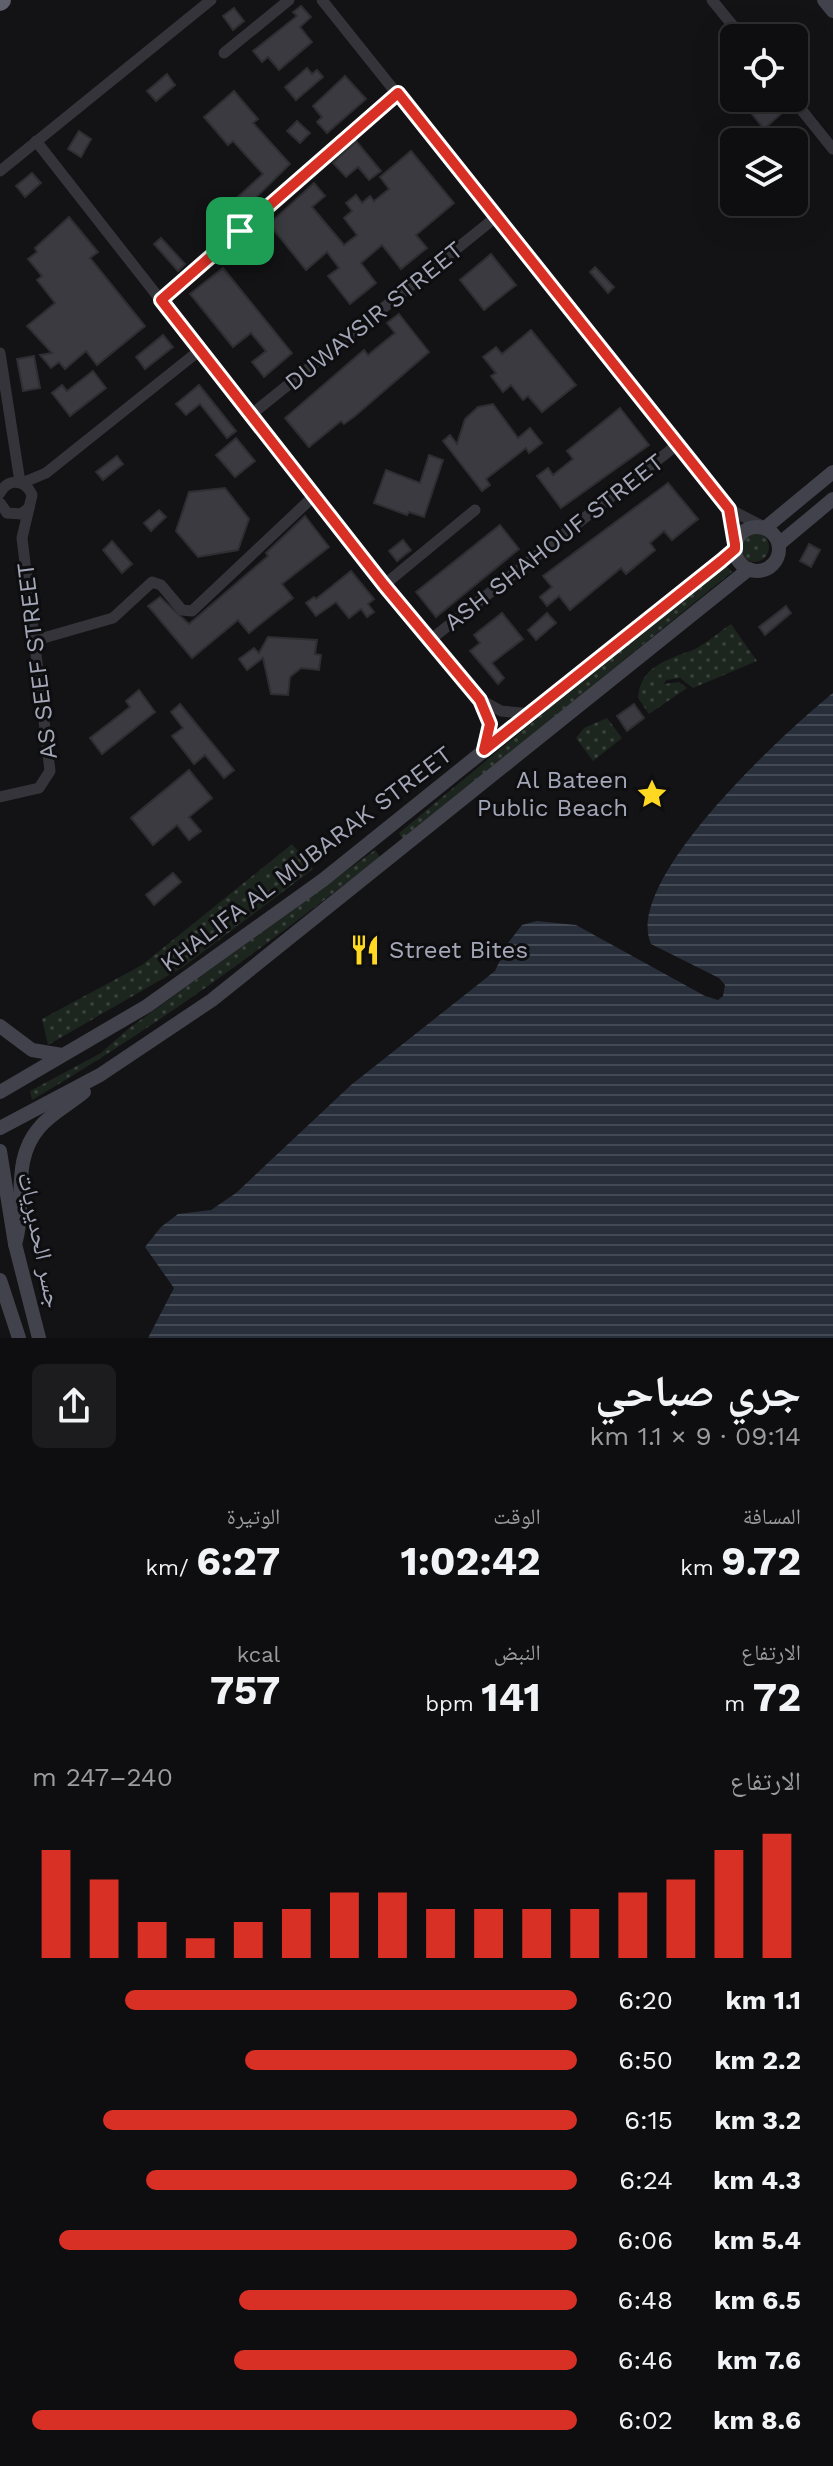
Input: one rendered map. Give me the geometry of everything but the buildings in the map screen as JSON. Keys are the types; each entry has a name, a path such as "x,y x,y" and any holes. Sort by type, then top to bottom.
{"street":[{"path":"0,171 211,0"},
{"path":"224,53 289,0"},
{"path":"322,0 729,509 774,533 780,553 773,565 760,571 741,564 729,509"},
{"path":"712,0 732,24"},
{"path":"824,0 833,11"},
{"path":"161,300 398,93"},
{"path":"803,112 833,149"},
{"path":"36,141 384,585 480,700 490,724 484,750"},
{"name":"DUWAYSIR STREET","path":"252,414 496,217"},
{"path":"3,489 46,473 200,350"},
{"path":"0,353 16,462 21,483 32,495"},
{"name":"ASH SHAHOUF STREET","path":"430,640 678,444"},
{"path":"3,489 16,462"},
{"path":"735,547 748,528 764,527 833,472"},
{"name":"AS SEEF STREET","path":"0,797 39,788 50,771 22,538 32,495 46,473"},
{"path":"33,641 108,621 149,583 155,582 182,610 192,611 315,495"},
{"path":"779,544 833,499"},
{"path":"4,508 21,514 29,508"},
{"name":"AS SEEF STREET","path":"4,508 22,538"},
{"path":"384,585 475,510"},
{"name":"KHALIFA AL MUBARAK STREET","path":"0,1092 191,977 335,871 735,547"},
{"name":"KHALIFA AL MUBARAK STREET","path":"0,1128 100,1075 245,974 749,569"},
{"path":"480,700 501,711 532,714"},
{"path":"415,806 427,809 431,817 429,825"},
{"path":"0,1026 32,1050 62,1055"},
{"path":"15,1244 19,1225 21,1163 29,1143 44,1122 100,1075"},
{"name":"جسر الحديريات","path":"0,1151 15,1244 39,1338"},
{"name":"جسر الحديريات","path":"0,1280 19,1338"}],"shaded area":[{"path":"754,532 760,533 768,541 768,553 760,561 754,562 748,561 740,553 739,547 740,541 748,533"},
{"path":"724,563 732,572 403,840 399,833"},
{"path":"731,624 757,661 693,688 680,678 666,680 664,684 679,682 687,688 649,714 638,698 644,678 650,671 698,647"},
{"path":"833,693 833,1338 148,1338 174,1288 145,1247 161,1227 178,1214 211,1210 236,1193 351,1085 495,971 508,943 522,925 537,921 576,925 705,996 718,1000 723,996 725,985 719,978 651,944 649,916 661,883 684,846 714,808 781,739"},
{"path":"607,718 622,738 593,761 576,738 584,728"},
{"path":"292,844 313,869 183,967 48,1045 42,1019 142,965"},
{"path":"375,850 380,857 253,954 166,1015 32,1100 30,1091 101,1053 128,1029"}],"place":[{"name":"Al Bateen Public Beach","path":"652,794"},
{"name":"Street Bites","path":"365,950"}],"route":[{"path":"398,93 729,509 735,549 484,750 490,724 480,700 384,585 161,300 240,231 398,93"}]}
